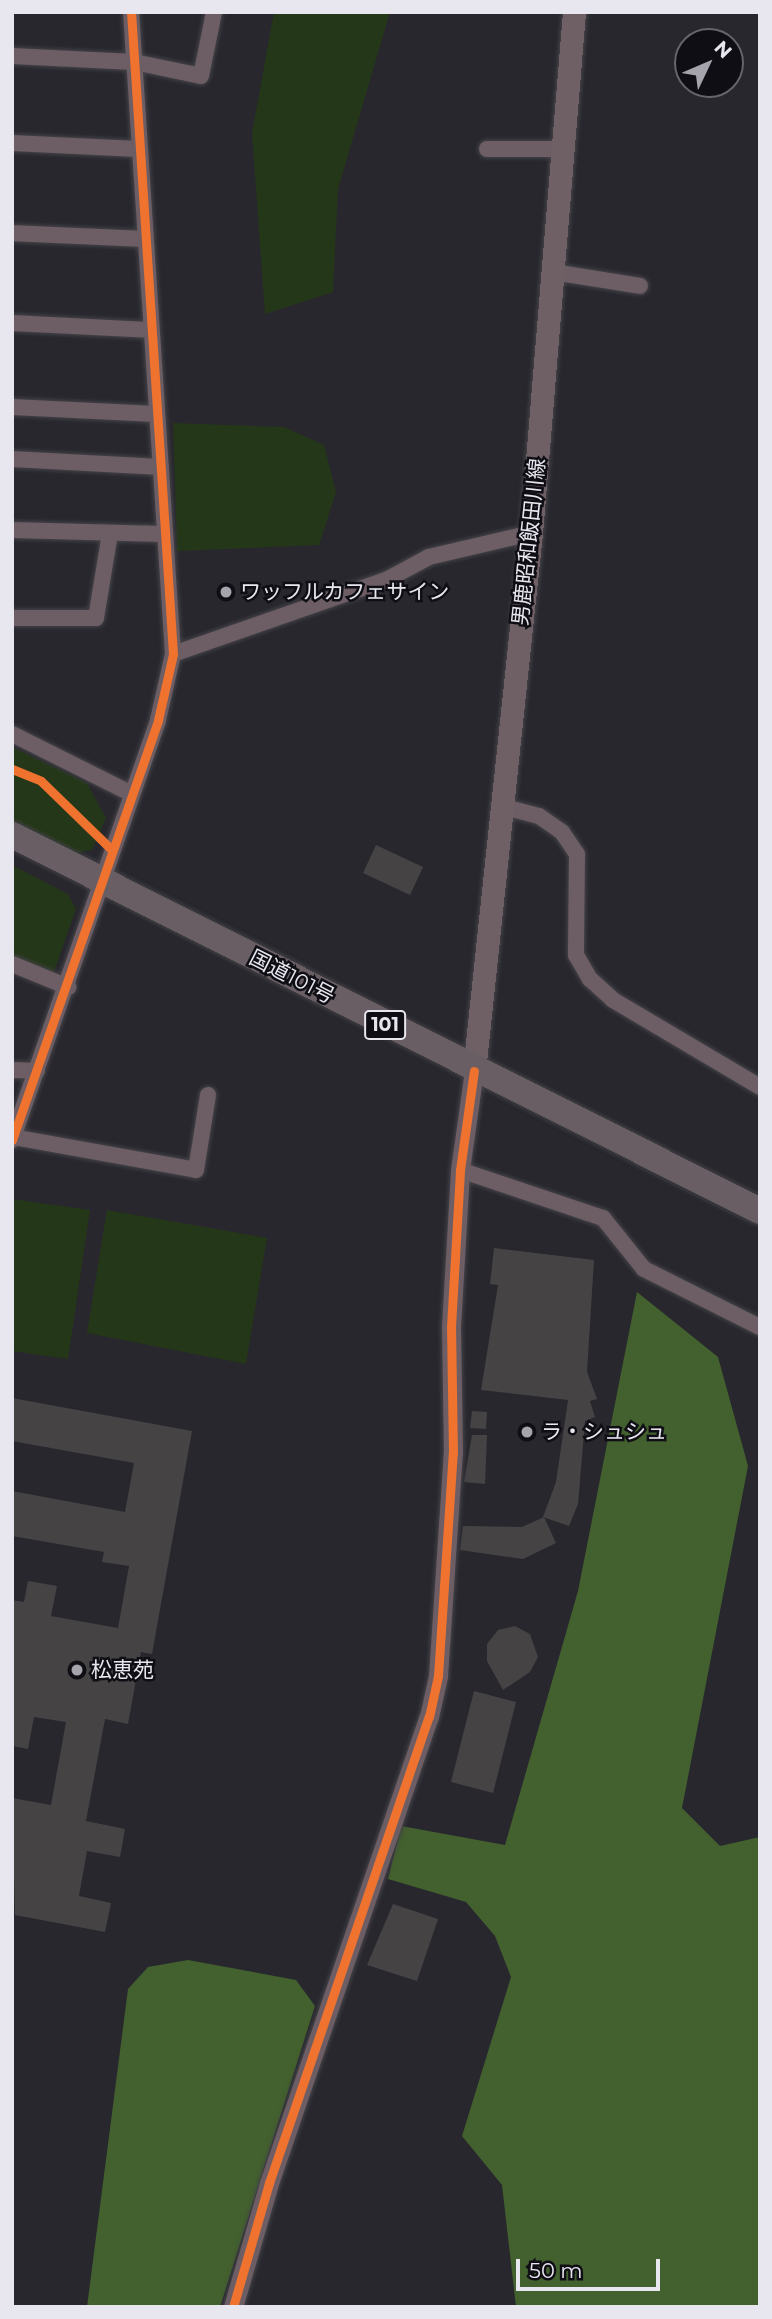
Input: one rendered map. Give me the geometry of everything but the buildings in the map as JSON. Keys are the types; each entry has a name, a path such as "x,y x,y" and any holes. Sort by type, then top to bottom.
{"highway":[{"name":"国道101号","path":"12,835 474,1070 760,1211"}],"main road":[{"name":"男鹿昭和飯田川線","path":"474,1070 531,533 574,12"}],"street":[{"path":"131,12 148,330 161,467 162,534 173,654 158,720 130,793 68,987 13,1138 196,1170 208,1095"},
{"path":"12,57 134,62 201,76 214,12"},
{"path":"12,143 138,149"},
{"path":"487,149 563,149"},
{"path":"12,233 143,239"},
{"path":"553,272 640,286"},
{"path":"12,323 148,330"},
{"path":"12,407 156,414"},
{"path":"12,459 161,467"},
{"path":"12,530 162,534"},
{"path":"12,618 96,618 110,533"},
{"path":"173,654 386,580 429,557 531,533"},
{"path":"12,734 130,793"},
{"path":"501,806 539,816 562,832 578,854 576,955 590,979 613,1000 760,1087"},
{"path":"12,964 68,987"},
{"path":"12,1070 37,1071"},
{"path":"233,2307 269,2183 429,1717 438,1675 453,1453 451,1327 460,1170 474,1070"},
{"path":"460,1170 603,1218 644,1269 760,1327"}],"green space":[{"path":"274,12 390,12 338,189 333,292 265,314 252,133"},
{"path":"173,423 284,427 324,445 336,492 319,545 177,551"},
{"path":"12,747 87,783 106,818 92,850 76,853 12,821"},
{"path":"12,865 68,894 76,909 53,975 12,957"},
{"path":"12,1199 90,1210 68,1359 12,1351"},
{"path":"107,1210 267,1238 246,1364 87,1333"},
{"path":"637,1292 718,1357 748,1466 682,1808 720,1846 760,1837 760,2307 516,2307 502,2185 462,2136 511,1977 495,1936 466,1902 388,1879 401,1826 505,1845 578,1591"},
{"path":"188,1960 296,1980 315,2006 220,2307 87,2307 128,1989 148,1967"}],"cycle path":[{"path":"12,1140 158,720 173,654 131,12"},
{"path":"12,769 41,781 112,850"},
{"path":"233,2307 269,2183 429,1717 438,1676 453,1453 451,1327 460,1170 474,1071"}],"place":[{"name":"ワッフルカフェサイン","path":"226,592"},
{"name":"ラ・シュシュ","path":"527,1432"},
{"name":"松恵苑","path":"77,1670"}]}
